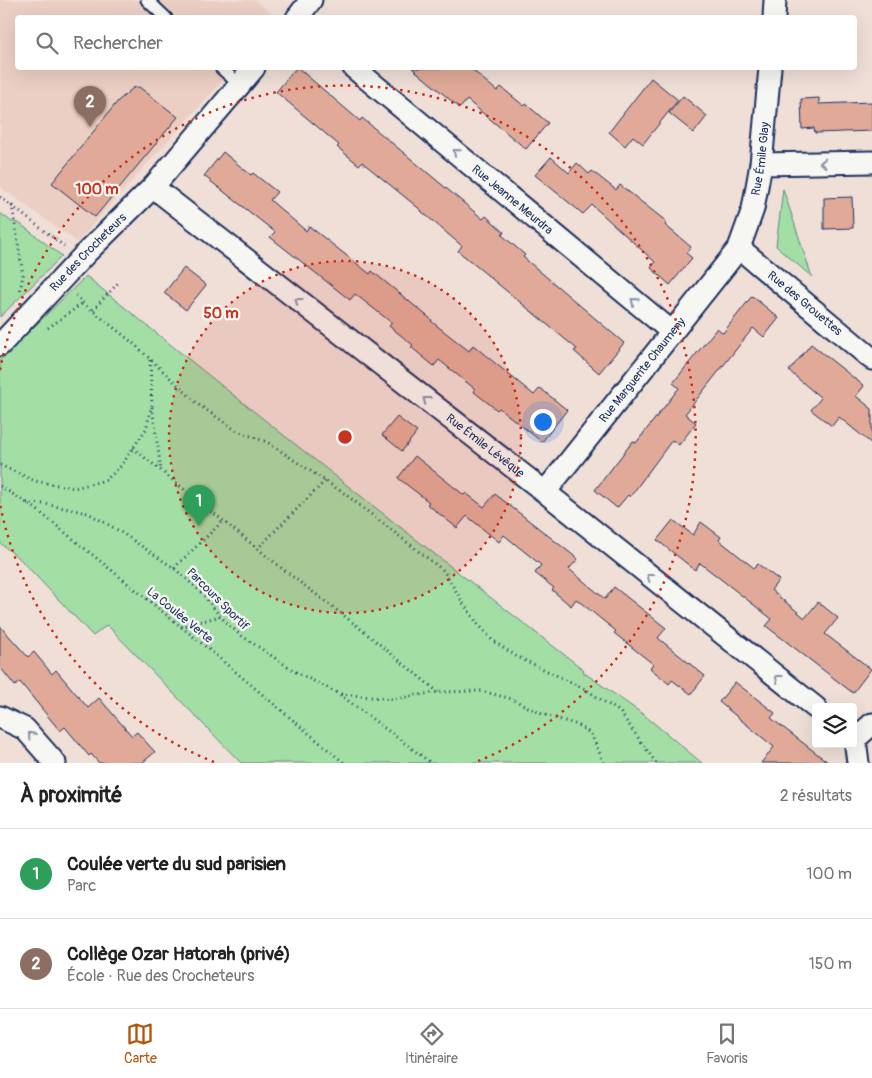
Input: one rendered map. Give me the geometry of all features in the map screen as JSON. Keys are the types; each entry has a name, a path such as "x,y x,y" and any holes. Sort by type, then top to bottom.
{"street":[{"path":"299,15 311,0"},
{"path":"774,15 775,0"},
{"name":"Rue des Crocheteurs","path":"0,345 80,259 153,187 252,70"},
{"name":"Rue Jeanne Meurdra","path":"356,70 672,332"},
{"name":"Rue Émile Glay","path":"739,248 753,209 761,164 770,70"},
{"path":"761,164 872,162"},
{"name":"Rue Émile Lévêque","path":"153,187 545,492 812,705"},
{"name":"Rue Marguerite Chaumeny","path":"545,492 739,248"},
{"name":"Rue des Grouettes","path":"739,248 872,359"},
{"path":"0,717 25,728 55,763"},
{"path":"857,736 872,724"},
{"path":"856,748 858,763"}],"lane":[{"path":"147,0 163,15"},
{"path":"224,70 240,84"}],"path":[{"path":"0,197 80,259"},
{"path":"12,205 23,275 16,298"},
{"path":"64,277 82,303 150,358 199,405 237,431 267,442 345,494 444,571 463,603 492,640 516,656 585,690 620,712 656,763"},
{"path":"93,310 118,283"},
{"path":"150,358 152,405 161,470"},
{"path":"0,465 35,481 74,488 106,480 120,466 146,429 152,405"},
{"path":"133,448 438,692"},
{"path":"258,549 325,481"},
{"name":"La Coulée Verte","path":"0,486 27,503 182,627 344,763"},
{"name":"Parcours Sportif","path":"27,503 45,504 88,513 116,529 174,568 200,591 220,616 239,634 296,672 339,694 431,763"},
{"path":"174,568 223,521"},
{"path":"182,627 220,616"},
{"name":"Parcours Sportif","path":"339,694 392,699 438,692 481,691 512,699 542,714 578,725 592,734 604,763"}],"shaded area":[{"path":"0,0 255,0 274,15 15,15 15,70 232,70 77,242 0,187"}],"green space":[{"path":"783,189 812,277 776,246"},
{"path":"0,213 12,222 19,223 62,256 0,317"},
{"path":"86,276 334,475 584,670 583,672 644,715 702,763 241,763 107,625 93,636 20,559 0,543 0,360"}],"building":[{"path":"294,70 300,70 360,121 362,118 483,219 486,216 504,232 502,235 525,255 523,257 624,343 599,373 574,351 577,349 458,251 462,246 422,211 362,162 359,165 337,147 339,145 276,92"},
{"path":"414,70 472,70 497,91 501,87 524,106 526,104 548,123 526,149 467,100 460,108"},
{"path":"651,78 678,100 643,144 633,136 625,146 609,132"},
{"path":"139,87 178,117 95,217 52,183 118,101 133,88"},
{"path":"683,96 707,116 694,133 669,113"},
{"path":"819,98 819,104 872,102 872,131 815,133 814,128 802,129 801,99"},
{"path":"223,152 251,175 253,173 277,192 270,200 306,231 309,226 370,274 372,271 469,351 473,345 534,395 540,388 567,410 542,442 499,408 497,410 474,392 475,389 439,360 434,366 411,347 413,345 389,326 392,323 355,294 350,300 270,237 275,232 204,176"},
{"path":"551,157 569,173 577,163 589,174 592,171 616,190 620,185 667,222 665,225 691,247 686,253 692,258 670,285 651,268 655,262 592,205 583,214 535,175"},
{"path":"852,197 853,228 824,229 824,198"},
{"path":"184,268 206,285 186,310 164,293"},
{"path":"752,296 779,318 764,337 753,328 685,414 696,423 679,445 672,440 630,497 628,495 617,508 595,490 633,441 636,443 679,388 673,383 717,328 723,333"},
{"path":"811,344 864,386 856,396 872,409 872,444 839,417 832,426 811,410 821,398 789,371"},
{"path":"397,417 417,432 402,451 382,435"},
{"path":"415,456 464,495 466,493 484,507 495,494 578,559 569,569 605,599 614,587 666,628 658,638 705,676 691,694 672,680 669,684 650,668 653,664 576,599 571,606 552,590 554,588 535,573 541,565 504,535 499,542 467,516 457,528 427,504 429,502 398,478"},
{"path":"673,520 693,535 701,522 721,537 719,540 754,568 758,564 779,580 771,590 805,618 818,602 838,618 825,634 871,669 853,693 766,626 772,619 700,563 695,570 657,540"},
{"path":"0,626 28,657 34,652 52,674 56,670 88,708 99,698 132,736 137,732 155,752 142,763 99,763 91,754 89,756 65,727 60,731 20,682 15,686 0,667"},
{"path":"735,682 775,713 771,718 829,763 761,763 774,747 719,702"}],"place":[{"name":"Collège Ozar Hatorah (privé)","path":"90,127"},
{"name":"Coulée verte du sud parisien","path":"199,526"}]}
